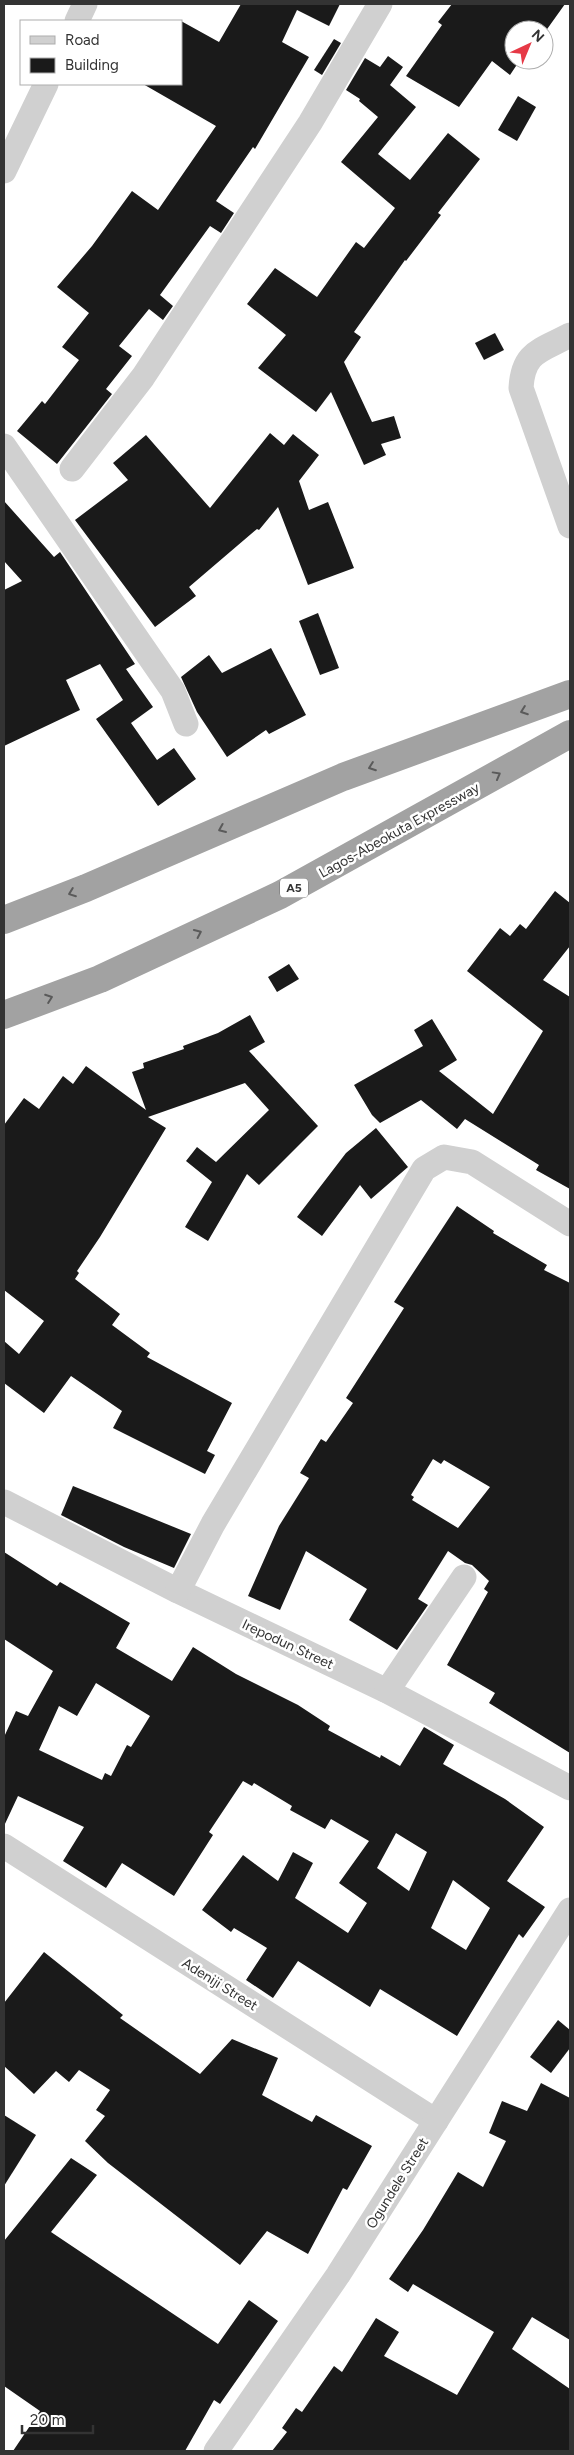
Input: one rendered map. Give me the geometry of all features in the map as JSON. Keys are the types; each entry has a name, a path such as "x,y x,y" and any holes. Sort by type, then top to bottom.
{"highway":[{"path":"4,920 86,888 343,777 570,694"},
{"name":"Lagos-Abeokuta Expressway","path":"4,1015 100,979 280,895 570,734"}],"street":[{"path":"77,20 85,4"},
{"path":"72,469 143,377 310,123 380,4"},
{"path":"4,171 46,85"},
{"path":"570,335 532,355 522,370 521,388 570,526"},
{"path":"4,446 173,691 186,724"},
{"path":"178,1591 213,1524 424,1169 444,1157 472,1162 570,1224"},
{"name":"Irepodun Street","path":"4,1502 178,1591 387,1691 570,1788"},
{"path":"387,1691 464,1577"},
{"name":"Adeniji Street","path":"4,1846 436,2121"},
{"name":"Ogundele Street","path":"216,2451 338,2275 570,1910"}],"building":[{"path":"241,4 340,4 329,26 297,10 282,42 309,57 255,149 253,147 216,201 234,213 221,233 210,226 160,295 173,306 163,320 149,309 119,346 132,356 106,389 112,394 57,464 17,431 42,401 45,404 79,360 62,347 89,313 57,287 92,246 132,191 158,210 216,126 145,85 182,85 182,22 219,42"},
{"path":"452,4 565,4 554,20 504,20 504,70 513,70 510,75 492,61 459,107 406,76 442,25 438,22"},
{"path":"334,39 341,43 322,75 314,70"},
{"path":"388,56 403,67 390,85 416,107 378,154 410,180 448,133 480,159 438,213 441,215 405,260 354,332 361,337 344,362 372,422 394,416 401,438 381,444 386,455 364,465 331,392 316,412 258,368 286,335 247,304 275,268 317,297 356,242 364,248 395,208 341,162 378,117 359,101 360,99 346,90 365,58 380,67"},
{"path":"518,96 536,107 517,141 498,130"},
{"path":"495,333 504,350 484,360 475,343"},
{"path":"270,433 284,445 293,434 319,455 299,481 309,510 328,502 354,568 308,585 278,507 259,530 257,529 189,587 196,596 155,627 75,520 128,480 113,463 146,435 210,508"},
{"path":"4,501 54,557 60,552 135,664 126,669 153,707 131,723 157,760 174,748 196,779 158,806 96,719 123,700 100,664 66,680 80,710 4,746 4,590 22,581 4,561"},
{"path":"318,613 339,668 320,675 299,621"},
{"path":"271,648 306,715 269,734 266,730 227,757 197,712 181,677 209,655 222,673"},
{"path":"555,891 570,903 570,946 543,980 570,997 570,1189 536,1170 539,1165 465,1119 457,1129 421,1100 380,1123 372,1115 354,1085 423,1046 414,1030 432,1019 457,1060 439,1071 493,1114 543,1031 467,971 500,928 510,936 520,924 526,929"},
{"path":"289,964 299,979 277,992 268,977"},
{"path":"250,1015 265,1042 249,1051 318,1126 259,1185 247,1174 208,1241 185,1227 212,1182 186,1161 197,1147 216,1162 269,1110 245,1083 148,1117 166,1128 100,1237 77,1271 79,1273 75,1279 120,1314 112,1325 150,1353 147,1357 232,1403 207,1451 215,1455 205,1474 113,1428 122,1411 71,1376 44,1413 4,1383 4,1341 19,1354 44,1321 4,1290 4,1125 24,1098 39,1109 63,1076 73,1084 86,1066 146,1110 132,1072 144,1068 143,1063 184,1049 183,1046 218,1033"},
{"path":"376,1128 408,1167 371,1199 360,1185 322,1236 297,1217 346,1153"},
{"path":"457,1206 494,1231 493,1233 547,1265 544,1270 570,1283 570,1753 489,1703 495,1693 447,1665 488,1592 484,1589 489,1581 472,1565 465,1563 448,1551 418,1599 428,1605 397,1650 349,1620 367,1589 306,1551 280,1610 248,1596 279,1526 309,1478 300,1473 321,1439 326,1442 353,1403 346,1398 404,1308 394,1302","holes":["433,1459 441,1464 444,1460 490,1487 458,1528 412,1500 414,1497 411,1495"]},
{"path":"73,1486 191,1534 174,1568 124,1547 61,1515"},
{"path":"4,1552 57,1586 60,1582 130,1623 116,1648 172,1681 193,1647 236,1674 298,1705 330,1726 328,1730 380,1758 381,1755 400,1766 424,1727 454,1745 443,1764 505,1799 544,1827 507,1881 545,1907 523,1938 519,1934 457,2036 380,1989 370,2007 298,1961 273,1998 246,1980 267,1948 234,1928 231,1932 202,1910 243,1855 278,1881 293,1852 313,1863 295,1898 348,1933 367,1903 339,1883 369,1841 331,1819 325,1829 290,1810 292,1806 254,1783 252,1786 243,1781 209,1832 213,1835 174,1896 122,1863 106,1888 63,1861 84,1827 18,1796 4,1826 4,1737 16,1711 28,1716 53,1671 4,1639","holes":["96,1683 150,1716 131,1747 127,1745 111,1776 105,1773 102,1780 39,1750 59,1706 77,1716","396,1833 427,1852 409,1891 377,1868","453,1880 490,1908 466,1950 431,1928"]},
{"path":"44,1952 123,2015 120,2018 200,2074 232,2039 278,2058 262,2095 312,2122 316,2115 372,2146 347,2190 343,2188 308,2254 267,2231 240,2265 108,2163 85,2141 105,2116 96,2110 110,2090 79,2070 69,2082 56,2071 34,2094 4,2066 4,2003"},
{"path":"558,2020 570,2030 570,2048 551,2073 530,2057"},
{"path":"541,2083 570,2098 570,2340 532,2317 512,2349 570,2389 570,2451 272,2451 287,2432 282,2428 296,2408 302,2412 334,2366 342,2372 376,2318 399,2332 384,2356 457,2395 494,2332 413,2284 408,2292 389,2279 423,2230 458,2172 483,2187 506,2141 489,2133 502,2101 527,2111"},
{"path":"4,2115 36,2135 4,2186"},
{"path":"71,2158 97,2175 51,2232 218,2344 249,2300 278,2321 220,2404 214,2400 185,2451 13,2451 40,2411 4,2386 4,2241"}]}
